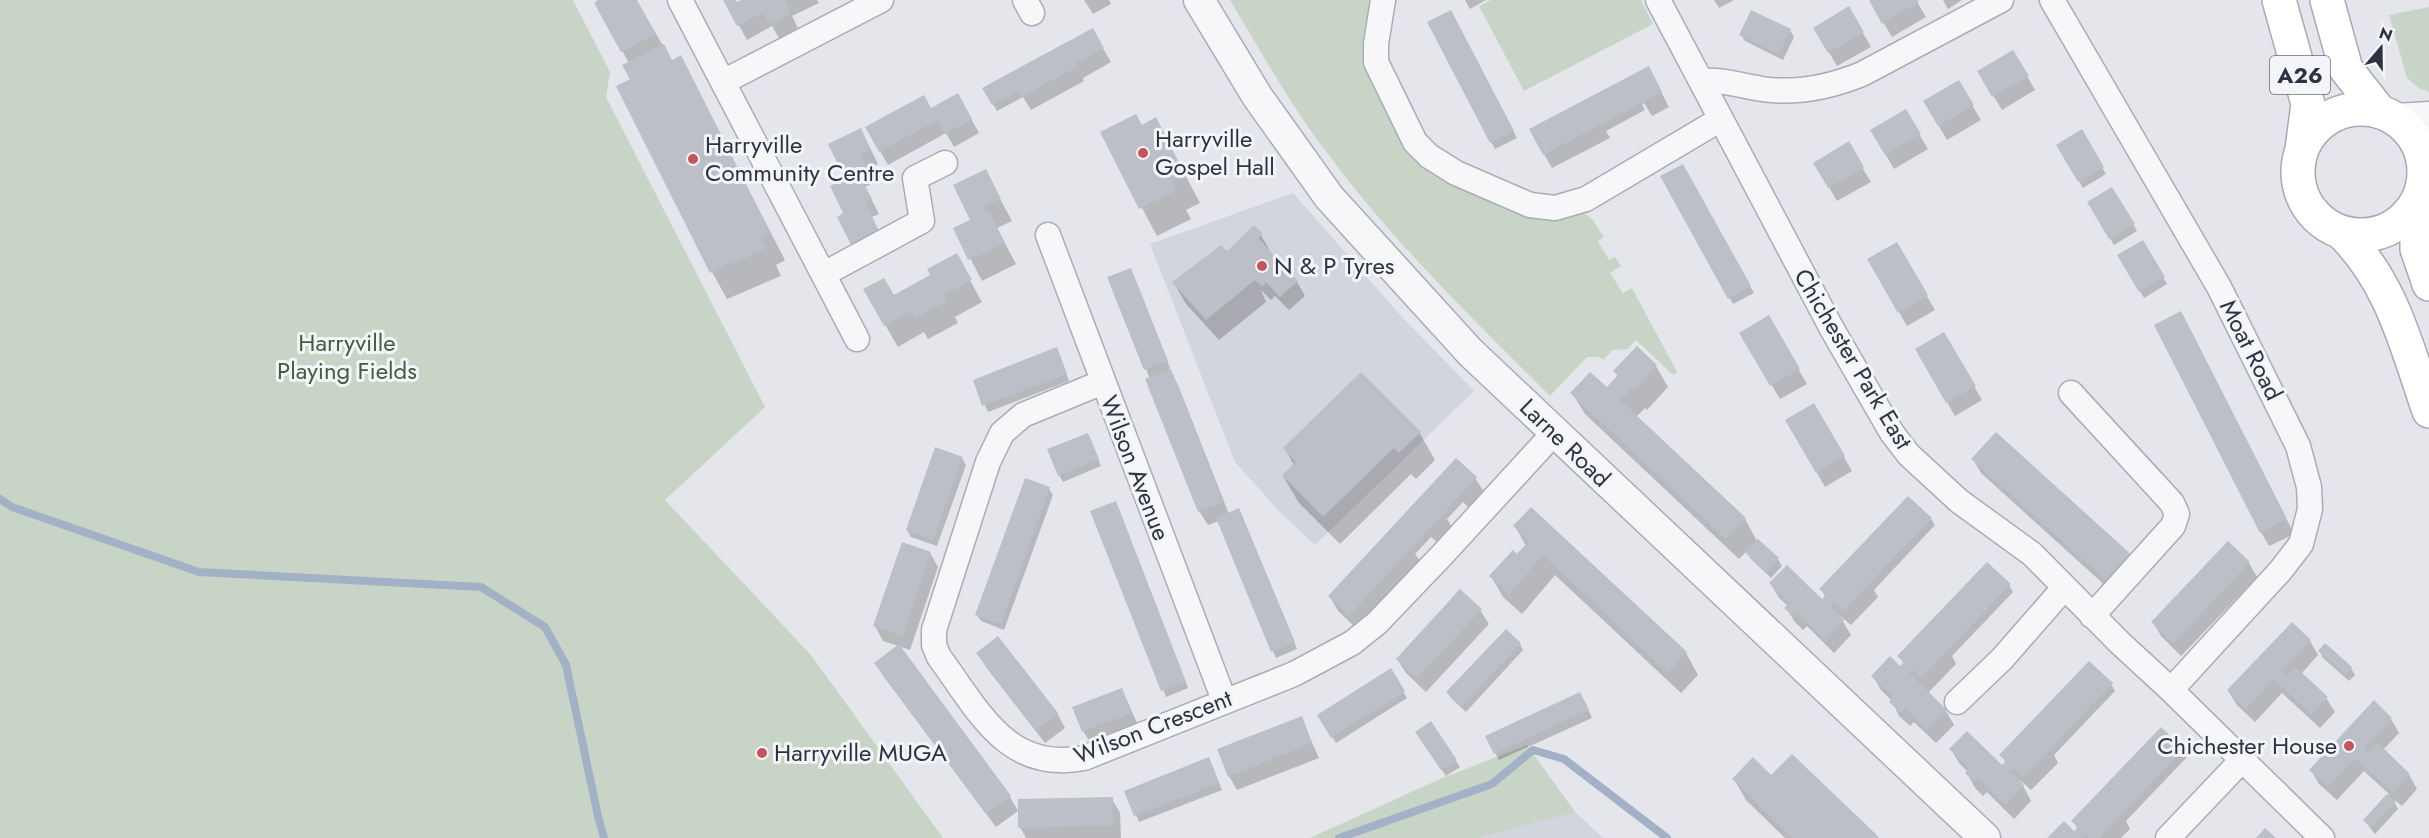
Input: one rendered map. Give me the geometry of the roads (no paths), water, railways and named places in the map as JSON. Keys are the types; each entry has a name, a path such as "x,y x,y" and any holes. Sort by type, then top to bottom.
{"main road":[{"name":"A26","path":"2279,0 2308,104 2298,171 2301,190 2309,208 2323,223 2341,232 2358,249 2391,300 2429,411"},
{"name":"A26","path":"2327,0 2346,69 2388,116 2409,131 2418,145 2425,175 2417,249 2429,284"},
{"name":"A26","path":"2302,151 2311,134 2325,121 2342,112 2361,109 2388,116"},
{"path":"2341,232 2361,235 2381,232 2399,223 2413,209 2423,192"}],"street":[{"path":"680,0 857,339"},
{"path":"723,82 881,0"},
{"name":"Larne Road","path":"1198,0 1257,96 1329,197 1470,352 1985,838"},
{"path":"1383,0 1377,33 1376,62 1415,142 1445,167 1530,205 1555,208 1586,199 1721,120"},
{"name":"Chichester Park East","path":"1658,0 1832,330 1892,433 1909,455 1959,501 2032,554 2092,616 2322,838"},
{"path":"1702,81 1711,80 1765,89 1794,90 1842,82 1862,74 2001,0"},
{"name":"Moat Road","path":"2052,0 2219,287 2298,446 2308,488 2310,509 2306,530 2297,550 2171,690"},
{"path":"2388,116 2429,117"},
{"path":"824,274 922,221 915,178 945,163"},
{"name":"Wilson Avenue","path":"1048,235 1224,700"},
{"name":"Wilson Crescent","path":"1103,382 1023,415 1010,424 999,438 988,462 934,630 935,650 996,733 1018,750 1040,758 1065,760 1084,758 1224,700 1294,674 1362,636 1443,554 1554,433"},
{"path":"2071,393 2172,503 2177,513 2173,526 2092,616"},
{"path":"1957,702 2002,659 2064,588"},
{"path":"2168,838 2242,759"}],"waterway":[{"path":"0,499 12,507 199,572 481,587 545,627 566,665 604,838"},
{"path":"1339,838 1492,784 1533,750 1564,759 1667,838"}],"place":[{"name":"Harryville Gospel Hall","path":"1143,153"},
{"name":"Harryville Community Centre","path":"693,159"},
{"name":"N & P Tyres","path":"1262,266"},
{"name":"Chichester House","path":"2349,746"},
{"name":"Harryville MUGA","path":"762,753"}],"park label":[{"name":"Harryville Playing Fields","path":"347,357"}]}
